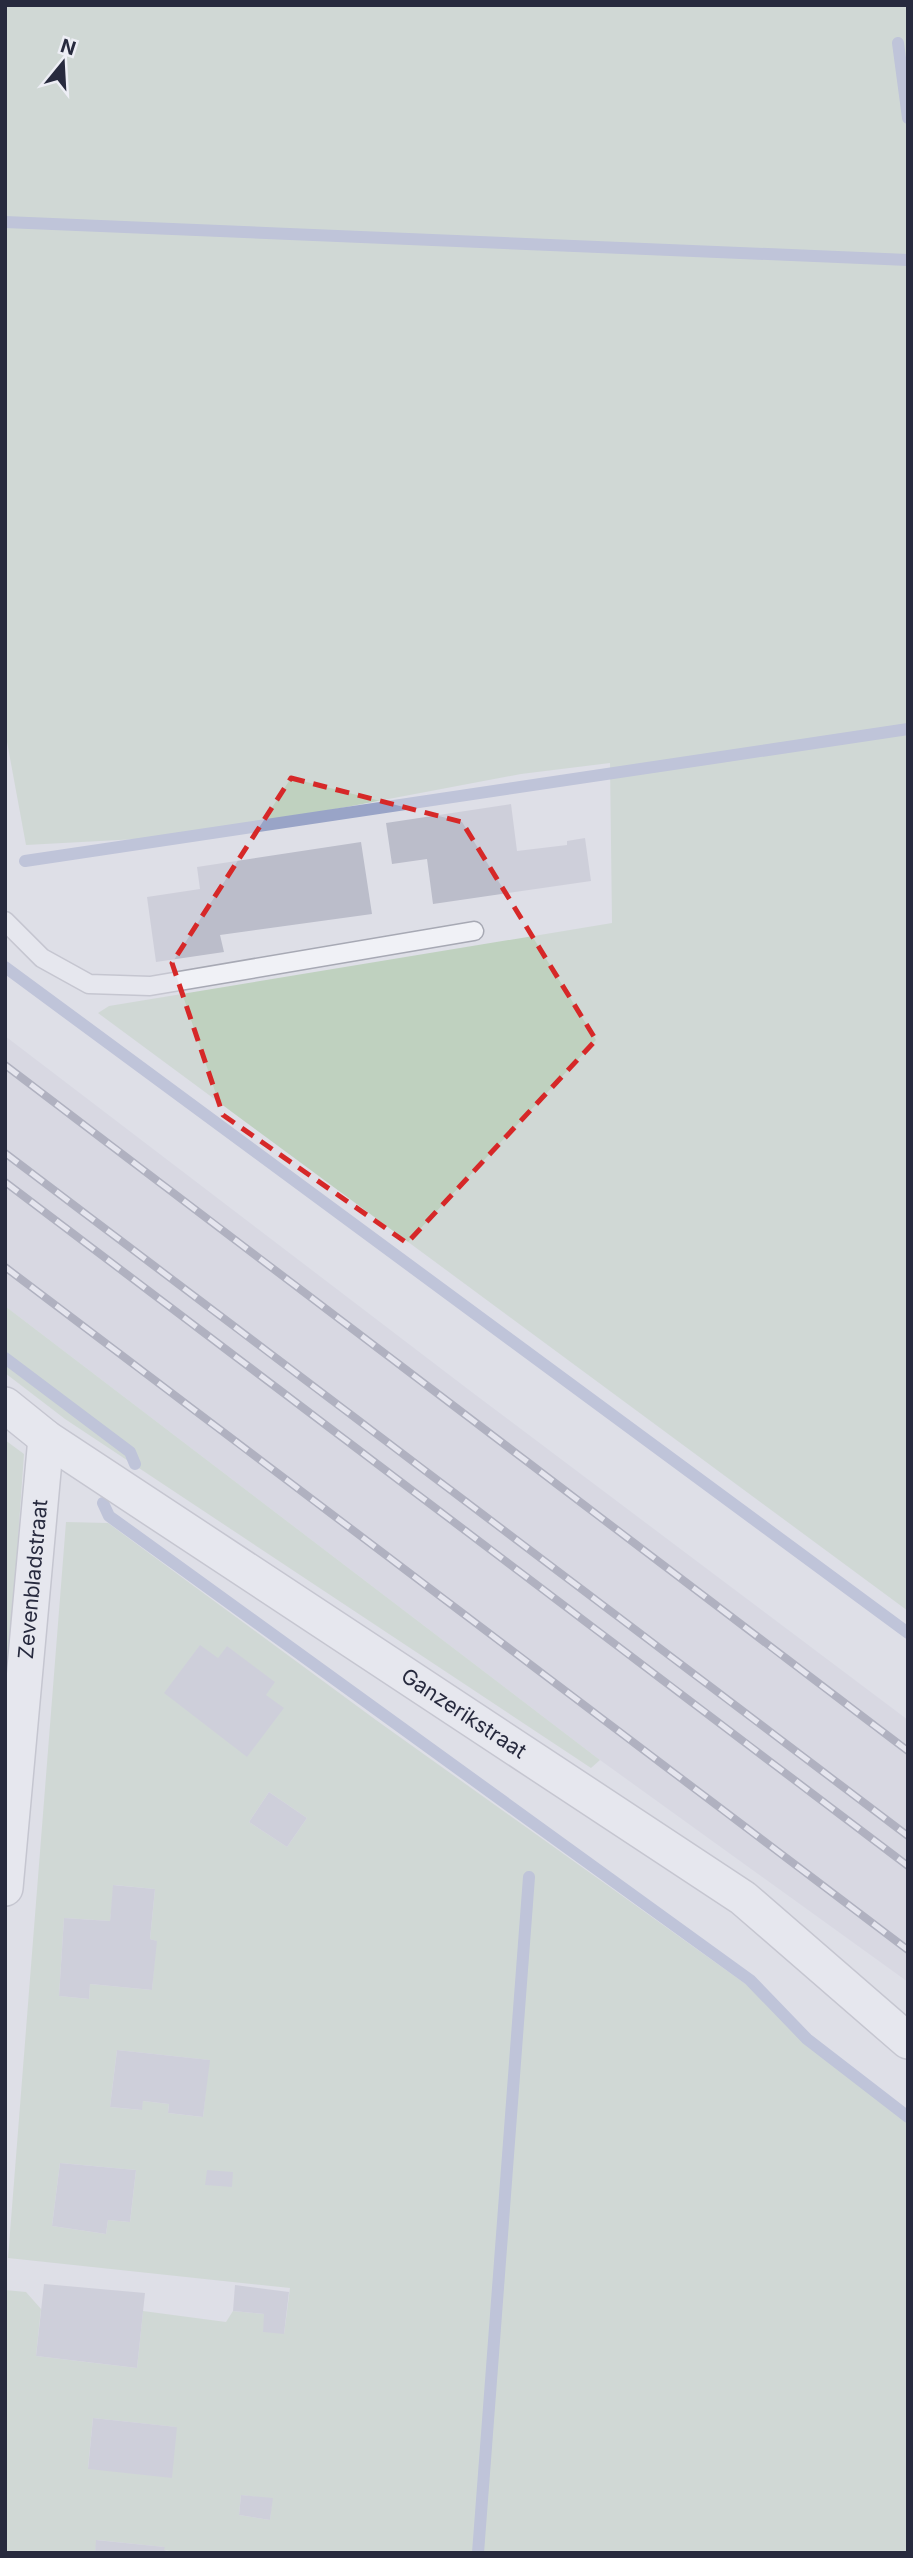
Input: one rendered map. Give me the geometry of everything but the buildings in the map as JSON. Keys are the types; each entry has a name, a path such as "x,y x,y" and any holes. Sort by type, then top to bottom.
{"street":[{"name":"Ganzerikstraat","path":"5,1405 46,1438 743,1898 908,2041"},
{"name":"Zevenbladstraat","path":"5,1888 46,1438"}],"lane":[{"path":"5,921 42,958 89,984 150,986 474,931"}],"highlighted area":[{"path":"291,778 462,822 596,1040 407,1243 223,1115 172,963"}],"shaded area":[{"path":"5,1036 908,1720 908,1982 600,1760 5,1306"}],"green space":[{"path":"5,5 908,5 908,1611 98,1013 109,1006 612,923 610,763 521,774 193,836 26,845 5,731"},
{"path":"5,1306 600,1760 591,1768 65,1419 5,1373"},
{"path":"5,1440 24,1454 8,1680 5,1689"},
{"path":"66,1522 108,1523 376,1720 754,1990 805,2040 908,2120 908,2553 183,2553 164,2550 164,2547 97,2540 95,2553 5,2553 5,2290 26,2292 41,2309 36,2356 137,2368 143,2311 226,2322 233,2311 264,2314 284,2334 290,2288 8,2258","holes":["269,1792 307,1818 287,1847 249,1822","114,1885 155,1889 150,1939 156,1941 152,1990 90,1984 89,1999 59,1996 64,1918 110,1921","117,2050 209,2060 203,2117 168,2113 169,2104 143,2101 141,2110 110,2107","60,2163 136,2170 130,2222 108,2220 106,2234 52,2226","93,2418 177,2427 88,2468","241,2495 272,2499 270,2520 239,2515"]}],"waterway":[{"path":"898,43 908,118"},
{"path":"5,222 908,260"},
{"path":"25,861 908,729"},
{"path":"5,967 908,1633"},
{"path":"5,1358 130,1452 135,1464"},
{"path":"103,1503 109,1516 750,1980 807,2039 908,2117"},
{"path":"478,2553 529,1877"}],"railway":[{"path":"5,1065 908,1751"},
{"path":"5,1153 908,1836"},
{"path":"5,1182 908,1866"},
{"path":"5,1267 908,1950"}]}
